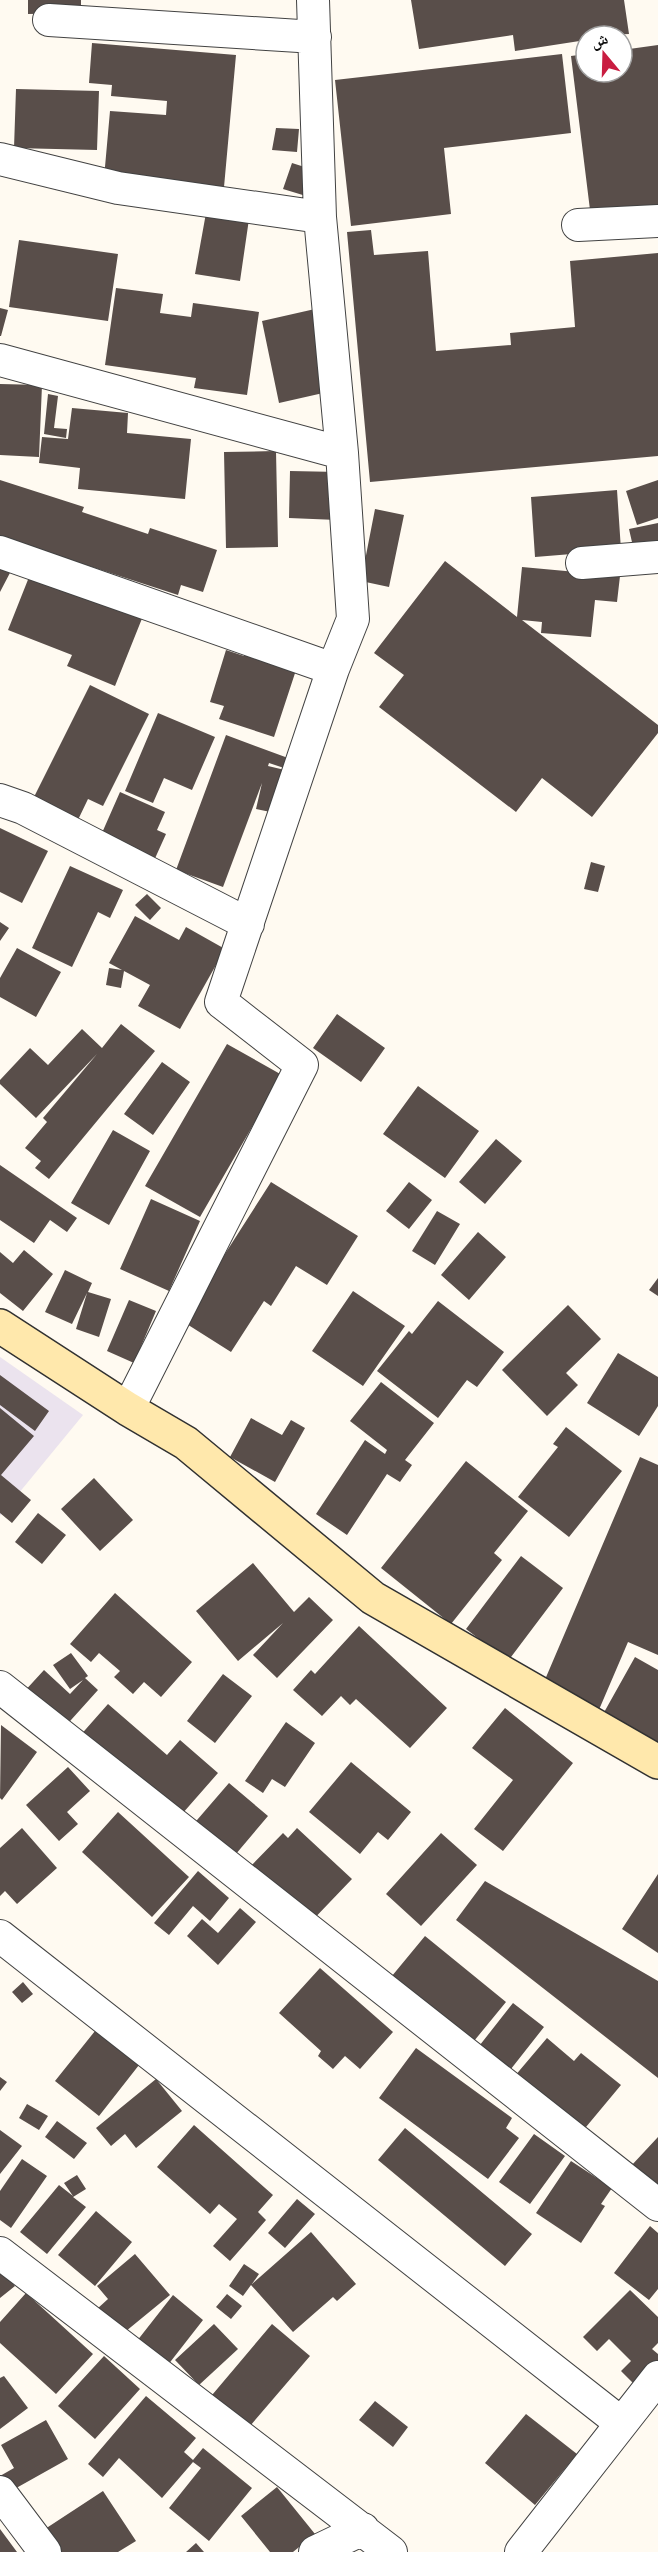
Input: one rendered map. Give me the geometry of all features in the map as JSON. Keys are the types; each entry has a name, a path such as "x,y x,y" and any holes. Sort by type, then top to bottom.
{"main road":[{"path":"0,1326 128,1409 186,1443 373,1598 658,1762"}],"street":[{"path":"128,1409 302,1065 221,1002 352,619 342,453 320,217 313,0"},
{"path":"49,20 315,37"},
{"path":"0,159 118,188 320,217"},
{"path":"578,225 658,221"},
{"path":"0,360 342,453"},
{"path":"0,552 333,669"},
{"path":"582,563 658,557"},
{"path":"0,800 23,808 248,924"},
{"path":"0,1687 658,2205"},
{"path":"0,1936 621,2423"},
{"path":"0,2253 391,2552"},
{"path":"520,2552 658,2377"},
{"path":"0,2492 45,2552"},
{"path":"315,2552 363,2529"}],"shaded area":[{"path":"0,1357 83,1415 0,1516"}],"building":[{"path":"28,0 81,0 81,13 28,14"},
{"path":"411,0 624,0 628,24 574,24 574,42 515,51 513,35 419,49"},
{"path":"92,43 236,55 224,187 104,178 110,111 166,115 167,101 111,96 112,85 89,83"},
{"path":"658,45 658,209 591,218 574,84 634,84 634,48"},
{"path":"562,54 571,133 444,148 451,214 351,226 335,80"},
{"path":"571,56 574,56 574,80"},
{"path":"16,89 99,91 97,150 14,148"},
{"path":"276,128 299,129 297,152 272,150"},
{"path":"292,163 314,170 306,196 283,189"},
{"path":"206,213 249,219 240,281 195,274"},
{"path":"371,230 374,255 428,251 436,351 511,345 510,333 575,327 570,261 658,253 658,456 370,482 347,232"},
{"path":"19,240 118,254 108,321 9,307"},
{"path":"116,288 163,294 160,313 191,317 193,303 259,312 247,395 194,388 196,378 105,365"},
{"path":"0,308 8,310 1,336 0,336"},
{"path":"315,309 332,391 279,403 262,321"},
{"path":"0,384 42,385 39,457 0,455"},
{"path":"48,394 58,396 54,428 67,429 66,438 44,434"},
{"path":"72,408 128,413 127,433 191,439 185,499 78,489 80,468 39,463 42,437 68,439"},
{"path":"276,451 278,547 226,548 224,452"},
{"path":"290,471 339,472 337,520 289,518"},
{"path":"0,480 84,507 82,512 148,534 150,528 217,550 203,592 181,585 178,595 0,537"},
{"path":"658,480 658,518 637,525 626,491"},
{"path":"617,490 621,550 535,557 531,497"},
{"path":"375,509 404,515 389,587 361,581"},
{"path":"658,523 658,546 634,551 629,529"},
{"path":"445,561 517,617 522,567 620,576 617,602 595,600 591,637 541,633 542,622 522,620 658,725 658,733 592,817 542,778 516,812 379,707 404,675 374,653"},
{"path":"0,563 12,569 0,592"},
{"path":"33,567 145,611 115,686 67,666 72,655 8,630"},
{"path":"248,644 299,661 274,737 219,719 224,706 210,702 226,650 244,656"},
{"path":"90,685 149,714 103,806 88,799 76,824 31,803"},
{"path":"158,713 215,737 192,790 164,778 153,803 125,791"},
{"path":"226,735 288,758 284,768 269,763 268,766 289,771 280,814 256,809 262,783 223,887 176,870"},
{"path":"120,792 165,812 157,830 166,834 152,865 98,842"},
{"path":"0,828 48,851 22,903 0,892"},
{"path":"591,862 605,866 598,892 584,889"},
{"path":"70,866 123,890 110,918 98,912 72,967 32,948"},
{"path":"147,894 161,908 150,920 135,905"},
{"path":"135,916 179,940 186,927 225,949 180,1029 138,1006 150,985 124,971 121,988 106,985 109,968 122,970 109,963"},
{"path":"0,922 9,928 0,941"},
{"path":"17,948 61,972 36,1017 0,997 0,978"},
{"path":"337,1014 385,1048 361,1082 313,1048"},
{"path":"121,1024 155,1051 49,1179 35,1168 41,1161 25,1148 47,1122 43,1118 97,1054 36,1118 0,1084 0,1080 30,1048 48,1065 82,1029 102,1048"},
{"path":"227,1044 282,1075 200,1217 145,1186"},
{"path":"162,1062 190,1082 153,1135 124,1114"},
{"path":"418,1086 479,1131 445,1178 383,1134"},
{"path":"113,1130 150,1151 109,1225 71,1203"},
{"path":"496,1139 522,1161 485,1204 459,1182"},
{"path":"0,1165 77,1218 67,1232 50,1220 34,1243 0,1220"},
{"path":"271,1182 358,1236 327,1285 296,1266 271,1306 264,1301 231,1352 182,1321"},
{"path":"409,1182 432,1200 409,1229 386,1211"},
{"path":"151,1199 200,1221 169,1291 120,1269"},
{"path":"437,1211 460,1224 435,1265 412,1251"},
{"path":"478,1232 506,1257 469,1300 441,1275"},
{"path":"24,1250 53,1274 23,1311 0,1293 0,1252 13,1263"},
{"path":"65,1270 92,1283 88,1292 111,1299 99,1337 76,1329 87,1293 72,1324 45,1312"},
{"path":"658,1278 658,1296 649,1290"},
{"path":"353,1291 405,1326 363,1386 312,1351"},
{"path":"129,1300 156,1311 134,1363 107,1351"},
{"path":"438,1301 504,1352 477,1387 467,1380 438,1418 377,1371 409,1331 412,1334"},
{"path":"568,1305 601,1339 566,1373 578,1385 547,1416 502,1370"},
{"path":"618,1353 658,1377 658,1406 639,1436 587,1403"},
{"path":"0,1375 49,1411 35,1431 0,1405"},
{"path":"381,1382 434,1423 405,1460 412,1465 400,1482 387,1474 347,1535 316,1514 365,1440 385,1454 387,1450 350,1421"},
{"path":"0,1408 34,1436 1,1475 31,1500 12,1523 0,1513"},
{"path":"251,1418 282,1435 291,1420 305,1428 275,1482 230,1457"},
{"path":"566,1427 622,1471 569,1537 518,1497 558,1447 553,1444"},
{"path":"640,1457 658,1465 658,1655 628,1642 598,1712 541,1689"},
{"path":"466,1461 528,1511 494,1553 502,1560 451,1624 381,1568"},
{"path":"94,1478 133,1520 100,1551 61,1509"},
{"path":"38,1513 66,1535 42,1564 15,1542"},
{"path":"521,1556 563,1588 508,1661 466,1629"},
{"path":"253,1563 294,1612 309,1597 333,1620 277,1678 253,1655 283,1623 238,1661 196,1611"},
{"path":"115,1593 192,1662 161,1697 144,1682 133,1694 114,1677 120,1671 99,1653 91,1662 70,1644"},
{"path":"359,1626 447,1708 410,1748 356,1699 350,1705 341,1696 322,1716 293,1690 311,1670 315,1674"},
{"path":"71,1653 88,1676 85,1678 98,1690 62,1730 22,1694 44,1670 70,1694 83,1680 70,1689 53,1665"},
{"path":"635,1657 658,1670 658,1752 602,1716"},
{"path":"223,1674 252,1696 215,1743 187,1721"},
{"path":"108,1704 167,1755 180,1740 218,1773 175,1822 78,1738"},
{"path":"505,1708 573,1763 503,1851 474,1829 513,1780 472,1748"},
{"path":"286,1722 315,1743 285,1787 272,1779 263,1793 245,1781"},
{"path":"1,1725 37,1752 2,1800 0,1798"},
{"path":"351,1762 411,1812 388,1840 378,1832 360,1854 309,1812"},
{"path":"68,1767 90,1791 67,1812 78,1824 59,1841 26,1805"},
{"path":"229,1783 268,1816 230,1861 191,1827"},
{"path":"118,1812 189,1877 152,1917 82,1852"},
{"path":"22,1828 57,1868 17,1904 5,1891 0,1896 0,1848"},
{"path":"297,1828 352,1879 307,1926 248,1869 283,1833 288,1838"},
{"path":"441,1833 477,1865 421,1926 386,1894"},
{"path":"198,1871 229,1898 210,1921 193,1906 169,1935 154,1923"},
{"path":"658,1874 658,1953 622,1929"},
{"path":"485,1881 658,1981 658,2078 456,1920"},
{"path":"240,1908 256,1922 218,1965 187,1936 202,1919 218,1933"},
{"path":"425,1936 506,2002 465,2052 387,1982"},
{"path":"320,1968 393,2032 360,2069 345,2056 333,2069 318,2056 321,2051 279,2013"},
{"path":"23,1982 33,1994 22,2003 12,1992"},
{"path":"513,2003 544,2027 507,2074 476,2050"},
{"path":"95,2031 139,2065 99,2116 55,2081"},
{"path":"547,2038 574,2061 581,2053 621,2085 581,2133 514,2077"},
{"path":"416,2048 512,2118 506,2128 519,2138 488,2179 379,2098"},
{"path":"0,2077 7,2082 0,2091"},
{"path":"156,2079 182,2111 136,2148 125,2134 111,2146 96,2128"},
{"path":"27,2104 48,2116 39,2130 19,2118"},
{"path":"57,2121 87,2143 74,2159 45,2137"},
{"path":"194,2125 273,2195 258,2212 266,2220 230,2261 213,2246 237,2219 219,2204 210,2214 157,2167"},
{"path":"405,2128 532,2234 505,2266 378,2160"},
{"path":"0,2130 22,2146 0,2174"},
{"path":"534,2134 565,2156 530,2204 499,2182"},
{"path":"658,2137 658,2189 631,2166"},
{"path":"22,2159 47,2176 11,2228 0,2220 0,2191"},
{"path":"571,2161 612,2188 601,2204 605,2206 581,2243 536,2213"},
{"path":"77,2175 86,2189 73,2197 86,2207 47,2254 20,2232 59,2185 73,2196 64,2183"},
{"path":"297,2199 315,2214 285,2248 268,2233"},
{"path":"96,2211 132,2242 95,2286 58,2255"},
{"path":"650,2226 658,2233 658,2289 649,2300 614,2273"},
{"path":"311,2232 356,2284 337,2301 333,2297 293,2332 251,2285 243,2296 229,2286 244,2264 259,2274 252,2284"},
{"path":"135,2254 170,2295 120,2336 97,2309 108,2299 97,2286"},
{"path":"0,2268 15,2286 0,2298"},
{"path":"630,2290 658,2317 658,2343 652,2349 658,2354 658,2363 636,2386 621,2371 631,2361 609,2339 597,2351 583,2337"},
{"path":"26,2293 93,2354 56,2394 0,2343 0,2322"},
{"path":"227,2294 242,2306 231,2319 216,2307"},
{"path":"173,2295 203,2320 164,2370 133,2346"},
{"path":"214,2324 238,2349 199,2385 175,2360"},
{"path":"272,2324 310,2356 244,2433 207,2401"},
{"path":"104,2356 140,2389 95,2439 58,2406"},
{"path":"4,2376 28,2408 0,2429 0,2378"},
{"path":"146,2396 196,2438 184,2452 193,2460 203,2448 252,2488 209,2541 169,2508 201,2468 193,2462 162,2498 119,2458 103,2477 88,2464"},
{"path":"375,2401 408,2427 393,2447 359,2420"},
{"path":"526,2414 577,2454 535,2505 485,2463"},
{"path":"46,2420 68,2459 2,2496 0,2476 14,2468 1,2445"},
{"path":"277,2487 315,2534 293,2552 270,2552 241,2516"},
{"path":"103,2491 136,2541 118,2552 60,2552 45,2529"},
{"path":"0,2529 17,2552 0,2552"},
{"path":"196,2543 204,2552 186,2552"}]}
